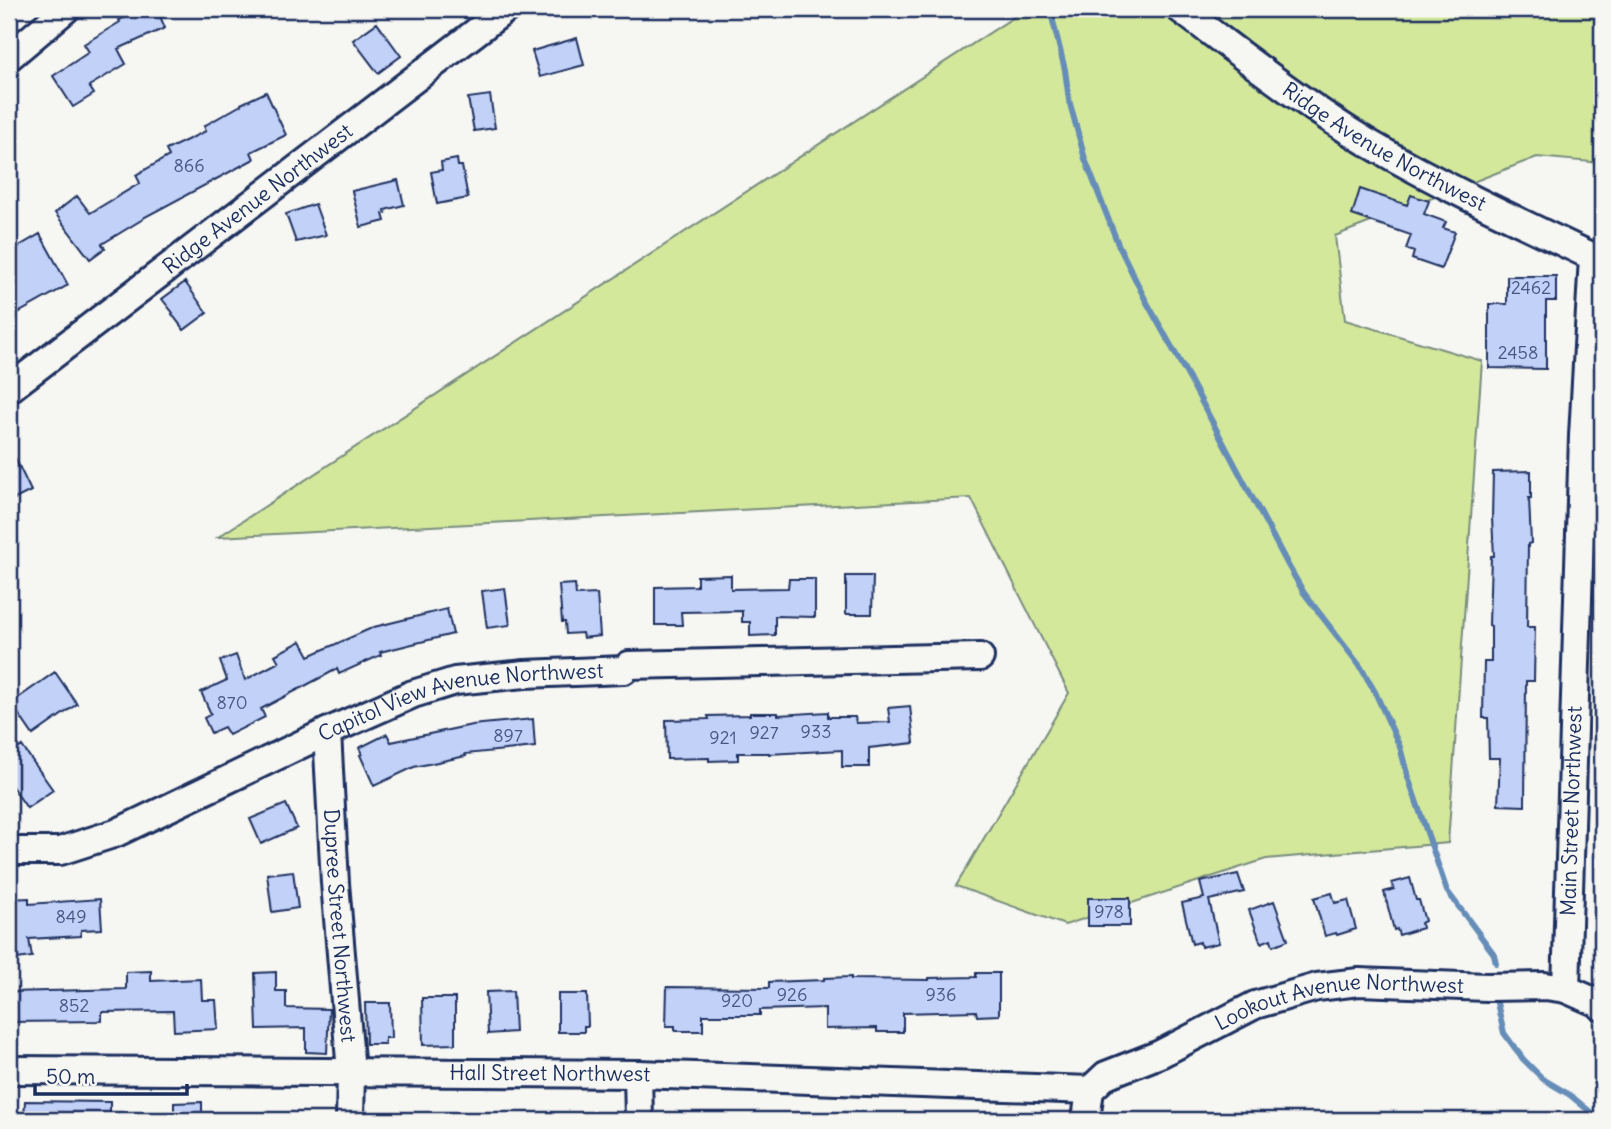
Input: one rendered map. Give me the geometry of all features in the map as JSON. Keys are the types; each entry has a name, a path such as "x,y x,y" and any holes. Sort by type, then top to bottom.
{"street":[{"path":"9,57 66,9"},
{"name":"Ridge Avenue Northwest","path":"9,389 506,9"},
{"name":"Ridge Avenue Northwest","path":"1180,9 1284,87 1369,143 1440,182 1598,259"},
{"name":"Main Street Northwest","path":"1566,989 1583,436 1598,259"},
{"name":"Capitol View Avenue Northwest","path":"9,851 60,851 116,833 327,732 413,694 455,681 525,674 624,670 629,665 980,657"},
{"name":"Dupree Street Northwest","path":"327,732 335,883 351,1072 350,1120"},
{"name":"Lookout Avenue Northwest","path":"1090,1090 1106,1075 1160,1054 1255,1005 1317,987 1359,982 1487,987 1545,986 1566,989 1602,1007"},
{"name":"Hall Street Northwest","path":"9,1070 638,1074 1090,1090"},
{"path":"638,1074 639,1120"},
{"path":"1086,1120 1090,1090"}],"green space":[{"path":"1026,9 1602,9 1602,163 1537,157 1335,236 1345,320 1482,361 1448,843 1266,859 1065,925 956,886 1069,693 971,498 218,537"}],"building":[{"path":"144,9 157,9 165,28 118,49 126,64 89,86 94,94 73,107 53,76 89,52 84,44 120,22 119,20"},
{"path":"377,23 401,56 378,73 353,40"},
{"path":"577,38 584,65 540,77 532,51"},
{"path":"266,92 286,135 251,152 254,159 143,218 102,244 105,248 90,259 55,213 77,196 90,213 140,183 136,175 169,156 166,150 206,131 204,126"},
{"path":"490,95 495,128 474,131 468,98"},
{"path":"457,159 458,166 462,166 468,198 437,204 431,172 442,170 441,162"},
{"path":"398,180 404,205 385,210 385,221 361,227 352,191"},
{"path":"1360,189 1407,205 1411,195 1429,201 1424,214 1446,222 1443,228 1455,232 1441,269 1412,259 1414,252 1406,249 1411,235 1352,215"},
{"path":"315,204 326,235 296,242 286,214"},
{"path":"40,234 68,285 9,318 9,252"},
{"path":"1507,276 1556,276 1556,301 1546,301 1546,369 1489,368 1489,304 1507,304"},
{"path":"185,282 207,313 184,330 162,299"},
{"path":"9,445 31,491 9,502"},
{"path":"1531,471 1527,627 1535,627 1534,681 1526,681 1525,806 1498,805 1500,758 1489,758 1488,718 1483,718 1484,662 1491,662 1489,625 1491,556 1494,556 1493,472"},
{"path":"731,575 731,589 788,588 789,579 815,579 815,617 775,616 775,635 750,636 750,622 742,622 742,611 681,612 682,625 655,625 655,587 697,586 697,576"},
{"path":"846,576 873,576 872,614 846,614"},
{"path":"575,584 576,595 597,594 600,636 583,638 582,633 566,634 565,622 562,622 559,585"},
{"path":"505,588 510,625 487,628 482,591"},
{"path":"447,609 453,634 380,652 381,655 339,674 337,669 261,709 265,717 229,735 224,727 211,733 204,718 211,714 201,692 227,680 220,661 236,655 245,680 279,662 275,655 301,641 309,656 374,627"},
{"path":"55,672 77,704 33,735 11,703"},
{"path":"910,706 914,743 869,748 869,767 842,767 842,750 738,753 738,760 667,759 666,720 709,719 708,716 750,713 778,715 828,712 828,717 855,717 856,723 890,722 888,708"},
{"path":"533,719 535,747 465,754 466,756 414,767 374,786 360,755 362,754 359,748 387,734 391,742 472,725"},
{"path":"22,746 53,790 27,808 9,782 9,755"},
{"path":"286,804 297,828 261,844 250,819"},
{"path":"293,871 298,908 272,912 267,874"},
{"path":"1238,874 1244,892 1209,900 1219,943 1201,947 1200,942 1192,944 1182,903 1204,898 1200,882"},
{"path":"1410,878 1425,921 1421,923 1422,928 1399,935 1397,929 1394,930 1384,892 1394,889 1392,883"},
{"path":"1332,893 1335,903 1348,900 1356,929 1325,936 1314,898"},
{"path":"29,898 29,904 100,899 102,929 81,930 81,936 29,939 32,957 9,960 9,899"},
{"path":"1088,898 1130,898 1130,926 1088,926"},
{"path":"1274,901 1288,940 1273,946 1271,939 1261,943 1249,910"},
{"path":"151,971 151,981 201,979 202,1000 216,1000 218,1029 174,1031 173,1011 102,1012 102,1021 9,1022 9,992 126,989 126,972"},
{"path":"276,972 276,991 286,991 286,1008 329,1009 327,1053 306,1052 306,1028 257,1029 255,973"},
{"path":"976,973 999,973 999,1015 977,1016 976,1011 903,1013 903,1032 877,1032 877,1028 825,1029 825,1008 760,1010 760,1015 703,1015 703,1031 675,1031 675,1026 666,1026 667,987 769,988 769,982 824,978 929,980 976,977"},
{"path":"513,991 515,1032 488,1034 486,992"},
{"path":"558,994 587,994 588,1026 584,1026 584,1032 558,1032"},
{"path":"422,998 455,998 455,1044 423,1045"},
{"path":"365,1003 390,1003 391,1038 385,1038 385,1044 366,1044"},
{"path":"25,1101 110,1102 110,1118 24,1120"},
{"path":"202,1102 202,1120 174,1120 174,1103"}],"waterway":[{"path":"1050,9 1065,70 1069,100 1085,159 1118,244 1289,567 1304,593 1360,666 1375,692 1400,747 1447,891 1494,954 1496,963"},
{"path":"1497,1003 1504,1033 1523,1059 1543,1079 1570,1095 1600,1120"}]}
